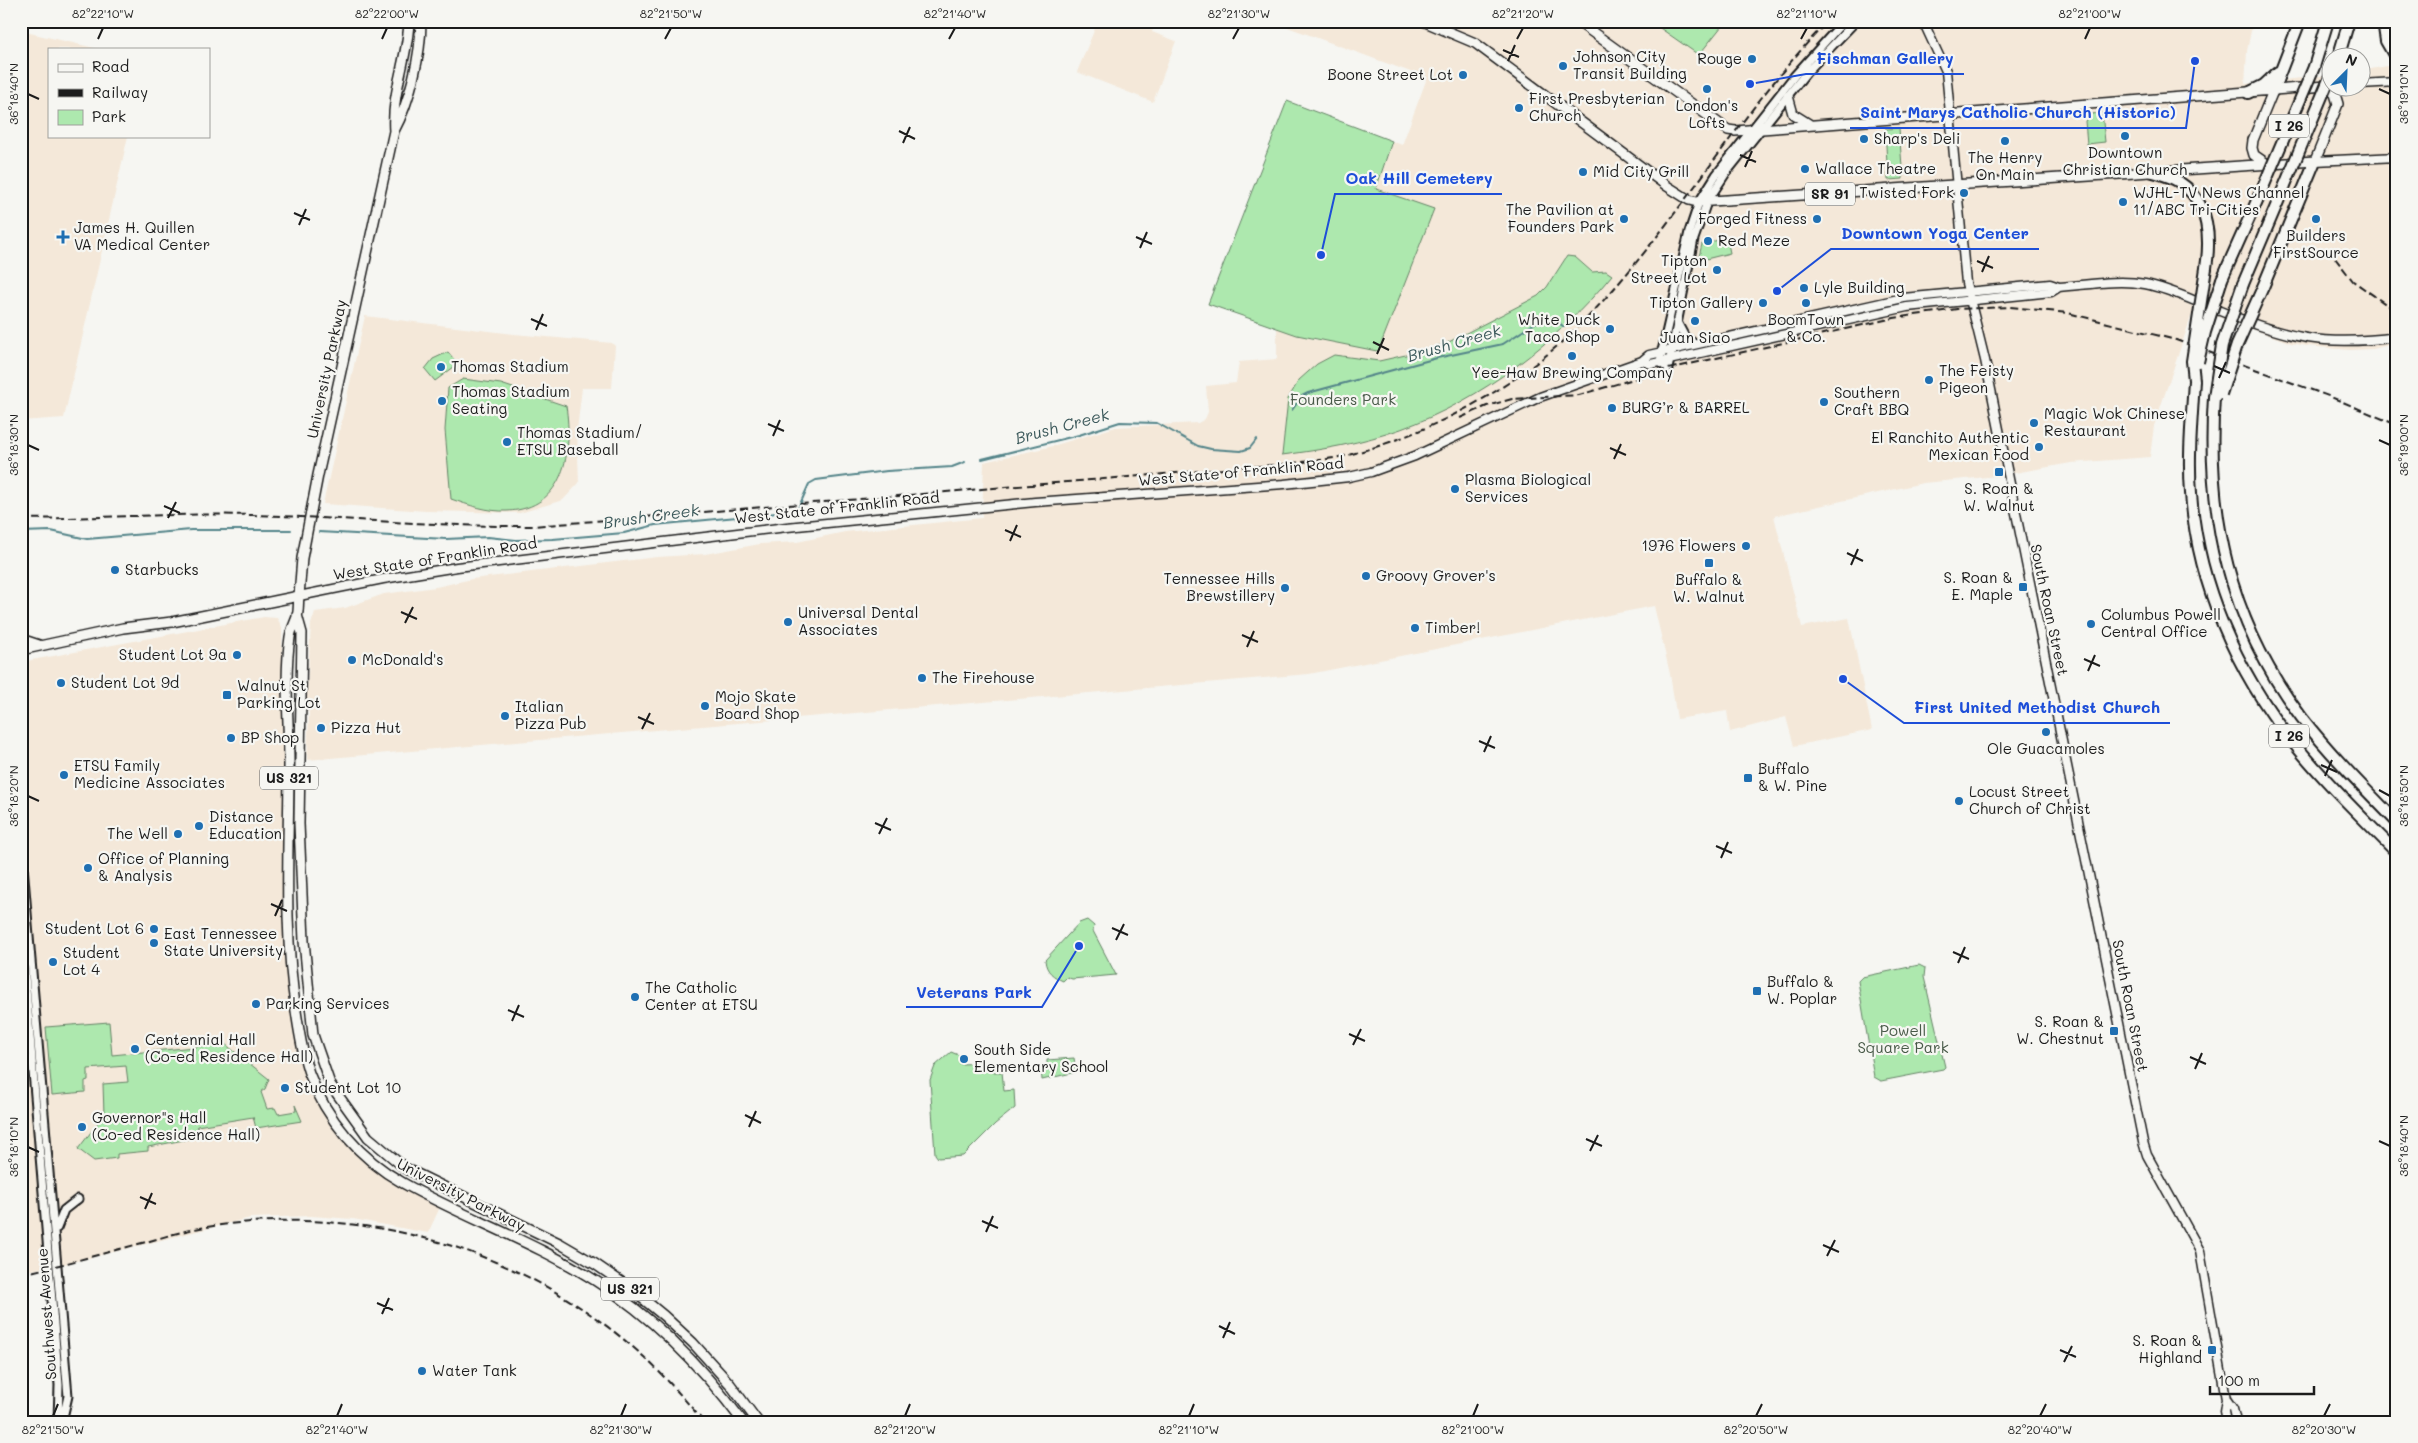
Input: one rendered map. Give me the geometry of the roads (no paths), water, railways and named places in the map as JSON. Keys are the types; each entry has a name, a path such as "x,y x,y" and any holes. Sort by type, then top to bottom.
{"highway":[{"path":"2273,90 2300,21"},
{"name":"I 26","path":"2328,21 2314,67 2222,279 2205,332 2194,380 2190,467 2191,495 2198,539 2213,597 2243,666 2275,718 2321,775 2397,853"},
{"path":"2341,48 2349,21"},
{"path":"2383,21 2386,41 2397,60"},
{"path":"2248,93 2271,80 2282,67"},
{"name":"I 26","path":"2323,98 2243,284 2222,344 2218,395 2212,425 2213,489 2220,536 2237,598 2267,665 2302,717 2340,763 2397,822"},
{"path":"2218,395 2315,161"},
{"path":"2150,171 2179,182 2192,194 2202,209 2209,235 2192,361 2194,380"}],"main road":[{"name":"University Parkway","path":"394,131 393,113 405,54 408,21"},
{"name":"University Parkway","path":"421,21 415,66 402,116 394,131 318,475 302,558 297,615 290,636 288,680 290,980 302,1051 316,1088 343,1134 357,1148 401,1182 595,1280 650,1320 700,1367 744,1422"},
{"name":"SR 91","path":"1423,21 1475,43 1691,201 1703,202 2397,156"},
{"path":"1577,21 1728,130 1756,130 2248,93 2320,84"},
{"name":"South Roan Street","path":"1923,21 1945,68 1968,290 1998,423 2143,1142 2147,1155 2200,1251 2226,1399 2224,1412 2226,1422"},
{"path":"2370,83 2397,82"},
{"path":"2267,164 2254,155 2252,144 2273,90"},
{"path":"1788,96 1793,114 1812,126"},
{"path":"2315,161 2338,104 2336,98"},
{"path":"2058,287 2136,282 2169,290 2252,324 2295,337 2346,342 2397,337"},
{"name":"West State of Franklin Road","path":"21,650 123,628 172,622 383,579 458,568 787,527 1017,504 1284,484 1348,477 1372,472 1415,456 1540,397 1642,361 1649,354 1903,298 1968,290 2050,284 2058,287"},
{"name":"West State of Franklin Road","path":"1642,361 1651,364 1671,360 1895,309 2051,292 2058,287"},
{"name":"University Parkway","path":"297,615 302,633 299,824 304,941 310,1011 316,1049 330,1084 368,1137 405,1168 524,1225 595,1264 664,1316 713,1365 758,1422"},
{"path":"21,640 39,645"},
{"path":"289,943 304,941"},
{"path":"302,1051 316,1049"},
{"path":"357,1148 368,1137"},
{"path":"517,1240 524,1225"},
{"name":"South Roan Street","path":"2226,1399 2233,1409 2236,1422"}],"street":[{"path":"1660,362 1688,232 1703,202 1722,180 1756,130 1814,52 1844,21"},
{"path":"1756,130 1788,96 1823,54 1856,21"},
{"path":"1671,360 1677,322 1703,202"},
{"path":"1677,322 1685,337 1695,344"},
{"path":"21,842 48,1204"},
{"path":"21,926 48,1204"},
{"path":"55,1235 58,1221 64,1210 78,1199"},
{"name":"Southwest Avenue","path":"48,1204 55,1235 68,1396 62,1422"},
{"name":"Southwest Avenue","path":"48,1204 59,1385 58,1422"}],"waterway":[{"name":"Brush Creek","path":"1292,410 1302,396 1308,393 1437,358 1503,344 1544,317 1553,318 1564,327"},
{"name":"Brush Creek","path":"982,459 1079,435 1120,422 1157,423 1198,446 1211,449 1241,451 1250,448 1257,439"},
{"name":"Brush Creek","path":"319,532 446,539 488,537 516,540 624,533 655,525 797,511 809,484 816,480 887,471 952,467 965,462"},
{"name":"Brush Creek","path":"21,532 51,531 87,539 191,530 291,530"}],"railway":[{"path":"21,519 253,515 464,525 534,526 1285,464 1352,454 1416,432 1478,402 1534,365 1560,343 1618,285 1795,56 1828,21"},
{"path":"2335,258 2353,281 2397,312"},
{"path":"1460,418 1487,406 1512,399 1579,395 1668,369 1894,318 1957,309 2010,307 2068,313 2176,340 2331,397 2397,425"},
{"path":"21,1274 186,1231 257,1222 315,1221 371,1227 427,1239 481,1256 532,1279 582,1308 628,1343 648,1361 704,1422"}],"place":[{"name":"Rouge","path":"1752,59"},
{"name":"Saint Marys Catholic Church (Historic)","path":"2195,61"},
{"name":"Johnson City Transit Building","path":"1563,66"},
{"name":"Boone Street Lot","path":"1463,75"},
{"name":"Fischman Gallery","path":"1750,84"},
{"name":"London's Lofts","path":"1707,89"},
{"name":"First Presbyterian Church","path":"1519,108"},
{"name":"Downtown Christian Church","path":"2125,136"},
{"name":"Sharp's Deli","path":"1864,139"},
{"name":"The Henry On Main","path":"2005,141"},
{"name":"Wallace Theatre","path":"1805,169"},
{"name":"Mid City Grill","path":"1583,172"},
{"name":"Twisted Fork","path":"1964,193"},
{"name":"WJHL-TV News Channel 11/ABC Tri-Cities","path":"2123,202"},
{"name":"The Pavilion at Founders Park","path":"1624,219"},
{"name":"Forged Fitness","path":"1817,219"},
{"name":"Builders FirstSource","path":"2316,219"},
{"name":"James H. Quillen VA Medical Center","path":"63,237"},
{"name":"Red Meze","path":"1708,241"},
{"name":"Oak Hill Cemetery","path":"1321,255"},
{"name":"Tipton Street Lot","path":"1717,270"},
{"name":"Lyle Building","path":"1804,288"},
{"name":"Downtown Yoga Center","path":"1777,291"},
{"name":"Tipton Gallery","path":"1763,303"},
{"name":"BoomTown & Co.","path":"1806,303"},
{"name":"Juan Siao","path":"1695,321"},
{"name":"White Duck Taco Shop","path":"1610,329"},
{"name":"Yee-Haw Brewing Company","path":"1572,356"},
{"name":"Thomas Stadium","path":"441,367"},
{"name":"The Feisty Pigeon","path":"1929,380"},
{"name":"Thomas Stadium Seating","path":"442,401"},
{"name":"Southern Craft BBQ","path":"1824,402"},
{"name":"BURG’r & BARREL","path":"1612,408"},
{"name":"Magic Wok Chinese Restaurant","path":"2034,423"},
{"name":"Thomas Stadium/ ETSU Baseball","path":"507,442"},
{"name":"El Ranchito Authentic Mexican Food","path":"2039,447"},
{"name":"S. Roan & W. Walnut","path":"1999,472"},
{"name":"Plasma Biological Services","path":"1455,489"},
{"name":"1976 Flowers","path":"1746,546"},
{"name":"Buffalo & W. Walnut","path":"1709,563"},
{"name":"Starbucks","path":"115,570"},
{"name":"Groovy Grover's","path":"1366,576"},
{"name":"S. Roan & E. Maple","path":"2023,587"},
{"name":"Tennessee Hills Brewstillery","path":"1285,588"},
{"name":"Universal Dental Associates","path":"788,622"},
{"name":"Columbus Powell Central Office","path":"2091,624"},
{"name":"Timber!","path":"1415,628"},
{"name":"Student Lot 9a","path":"237,655"},
{"name":"McDonald's","path":"352,660"},
{"name":"The Firehouse","path":"922,678"},
{"name":"First United Methodist Church","path":"1843,679"},
{"name":"Student Lot 9d","path":"61,683"},
{"name":"Walnut St Parking Lot","path":"227,695"},
{"name":"Mojo Skate Board Shop","path":"705,706"},
{"name":"Italian Pizza Pub","path":"505,716"},
{"name":"Pizza Hut","path":"321,728"},
{"name":"Ole Guacamoles","path":"2046,732"},
{"name":"BP Shop","path":"231,738"},
{"name":"ETSU Family Medicine Associates","path":"64,775"},
{"name":"Buffalo & W. Pine","path":"1748,778"},
{"name":"Locust Street Church of Christ","path":"1959,801"},
{"name":"Distance Education","path":"199,826"},
{"name":"The Well","path":"178,834"},
{"name":"Office of Planning & Analysis","path":"88,868"},
{"name":"Student Lot 6","path":"154,929"},
{"name":"East Tennessee State University","path":"154,943"},
{"name":"Veterans Park","path":"1079,946"},
{"name":"Student Lot 4","path":"53,962"},
{"name":"Buffalo & W. Poplar","path":"1757,991"},
{"name":"The Catholic Center at ETSU","path":"635,997"},
{"name":"Parking Services","path":"256,1004"},
{"name":"S. Roan & W. Chestnut","path":"2114,1031"},
{"name":"Centennial Hall (Co-ed Residence Hall)","path":"135,1049"},
{"name":"South Side Elementary School","path":"964,1059"},
{"name":"Student Lot 10","path":"285,1088"},
{"name":"Governor\"s Hall (Co-ed Residence Hall)","path":"82,1127"},
{"name":"S. Roan & Highland","path":"2212,1350"},
{"name":"Water Tank","path":"422,1371"}],"park label":[{"name":"Founders Park","path":"1343,400"},
{"name":"Powell Square Park","path":"1903,1040"}]}
